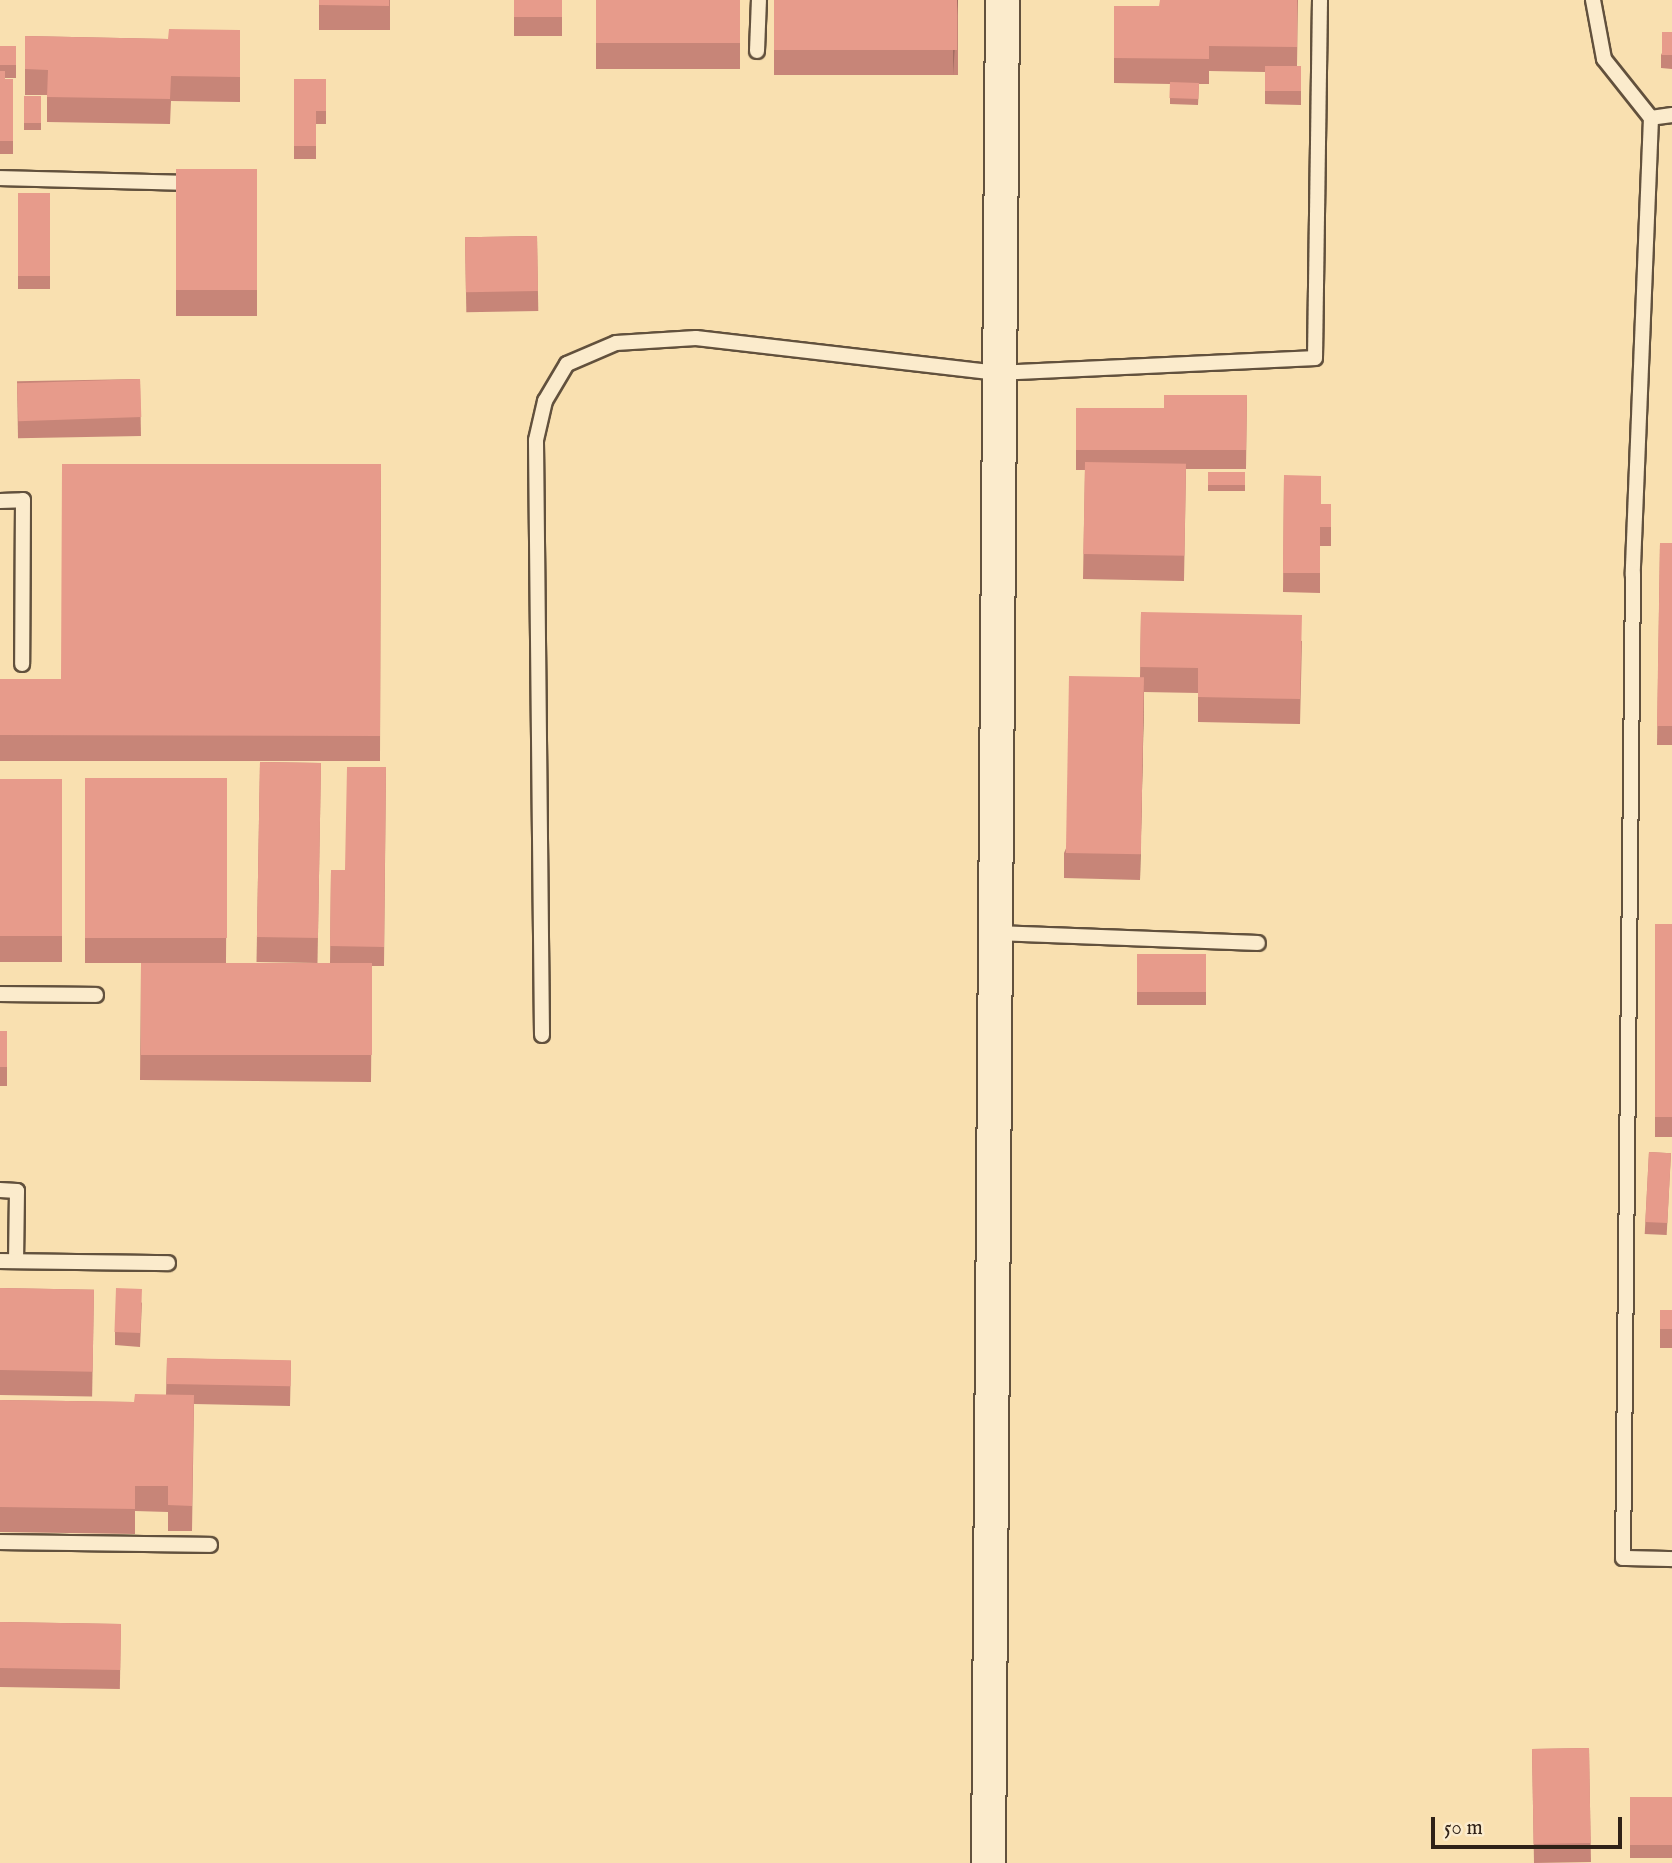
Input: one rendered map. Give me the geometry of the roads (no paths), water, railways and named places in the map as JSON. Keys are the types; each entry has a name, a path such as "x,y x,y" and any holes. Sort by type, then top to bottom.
{"street":[{"path":"988,1863 1002,0"}],"lane":[{"path":"757,51 759,0"},
{"path":"542,1035 536,440 545,401 567,364 615,343 696,338 998,373 1315,358 1320,0"},
{"path":"1593,0 1604,59 1651,118 1633,574 1623,1558 1672,1559"},
{"path":"1651,118 1672,115"},
{"path":"0,178 217,183"},
{"path":"0,500 23,500 22,664"},
{"path":"996,933 1258,943"},
{"path":"0,994 96,995"},
{"path":"0,1190 17,1191 16,1261"},
{"path":"0,1261 168,1263"},
{"path":"0,1542 210,1545"}]}
